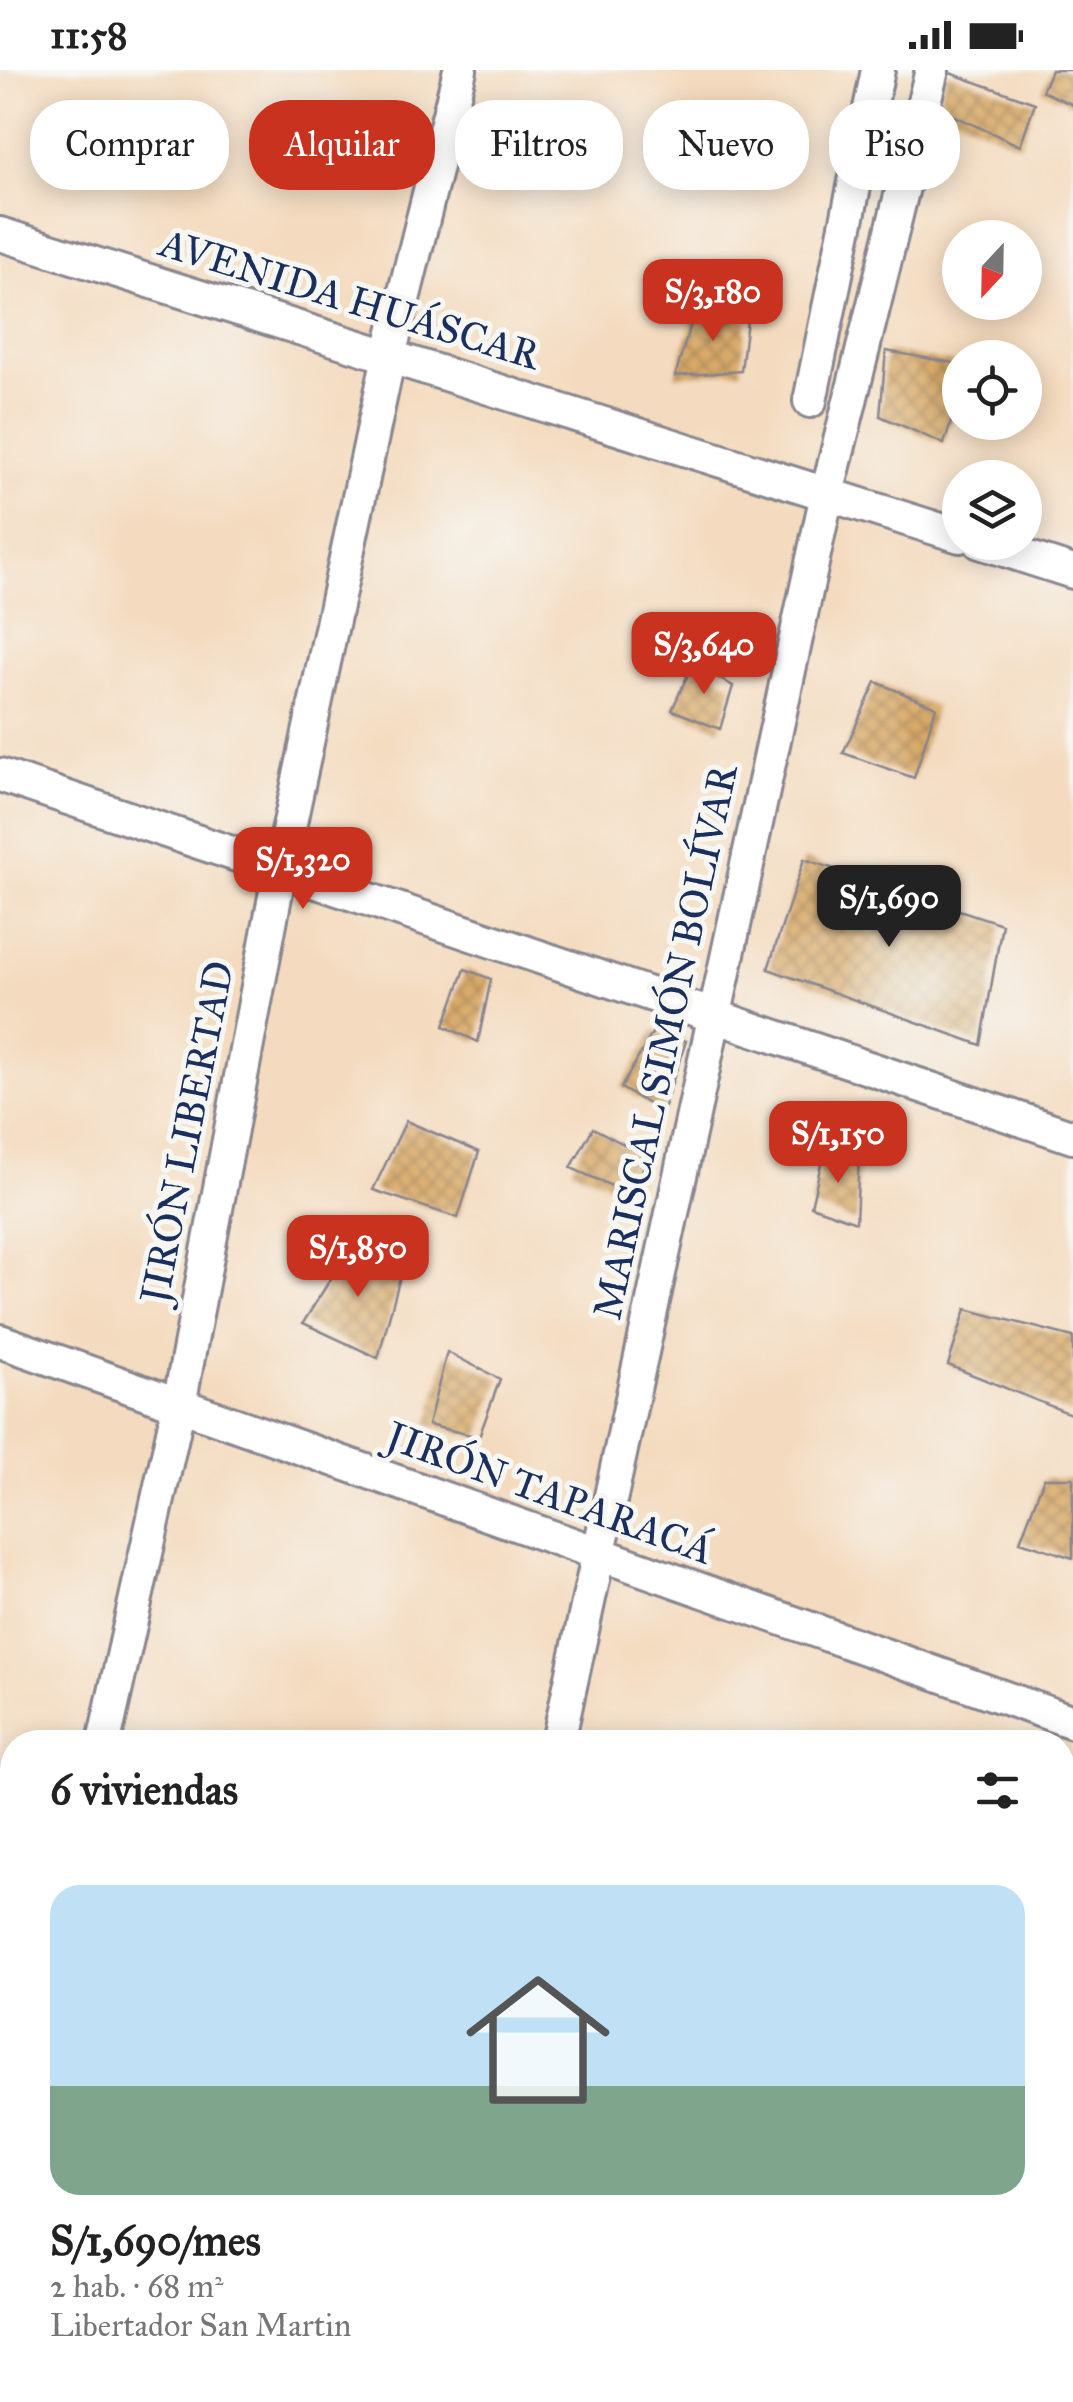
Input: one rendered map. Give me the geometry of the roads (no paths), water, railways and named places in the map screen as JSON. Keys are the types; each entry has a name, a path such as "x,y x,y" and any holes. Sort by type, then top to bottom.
{"street":[{"name":"JIRÓN LIBERTAD","path":"107,1730 178,1405 280,870 389,356 460,70"},
{"path":"810,401 878,70"},
{"name":"MARISCAL SIMÓN BOLÍVAR","path":"561,1730 826,494 932,70"},
{"name":"AVENIDA HUÁSCAR","path":"0,234 942,530"},
{"path":"1036,560 1073,572"},
{"path":"0,776 1073,1138"},
{"name":"JIRÓN TAPARACÁ","path":"0,1341 598,1557 1073,1722"}]}
